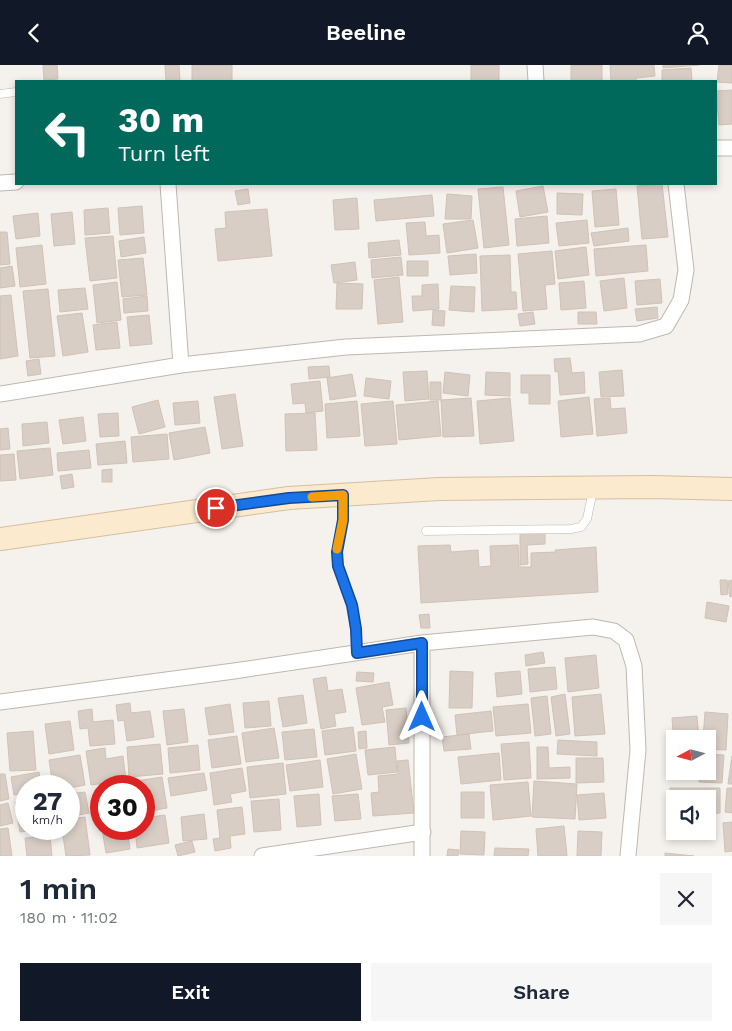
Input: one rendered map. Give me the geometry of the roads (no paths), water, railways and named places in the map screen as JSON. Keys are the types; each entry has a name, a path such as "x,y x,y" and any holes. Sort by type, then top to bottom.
{"main road":[{"path":"0,539 289,498 439,489 654,487 732,489"}],"street":[{"path":"536,65 536,80"},
{"path":"717,148 732,148"},
{"path":"0,183 15,182"},
{"path":"168,185 181,365"},
{"path":"0,394 181,365 346,347 639,334 666,326 681,301 686,270 676,185"},
{"path":"0,702 224,673 422,643 593,627 614,631 626,640 634,665 638,750 628,856"},
{"path":"422,643 422,856"},
{"path":"262,856 423,832"}],"lane":[{"path":"0,94 15,93"},
{"path":"426,531 571,529 581,527 587,519 593,488"},
{"path":"343,495 343,520 337,552 338,566 352,605 357,653"}]}
